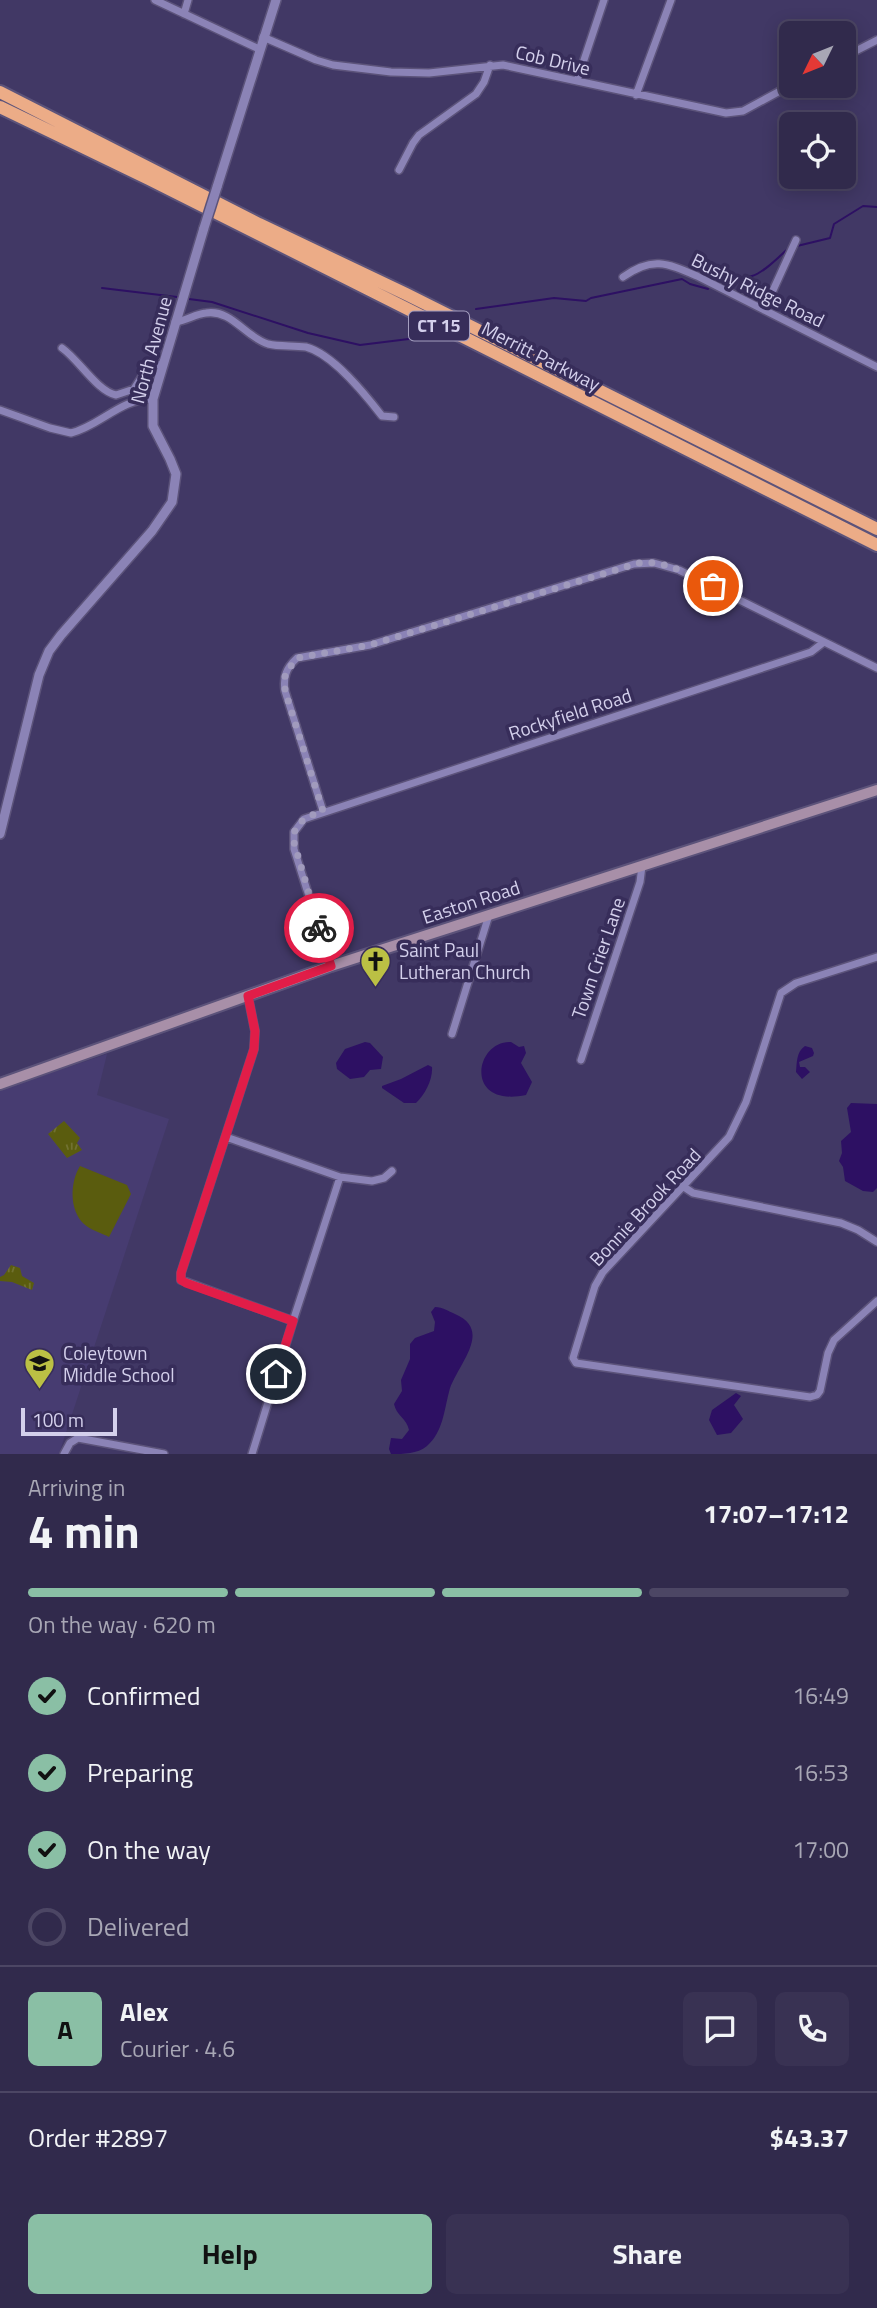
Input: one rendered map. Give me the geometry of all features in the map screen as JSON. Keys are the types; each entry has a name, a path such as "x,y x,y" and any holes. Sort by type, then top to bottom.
{"highway":[{"name":"Merritt Parkway","path":"0,92 259,224 418,300 877,529"},
{"name":"Merritt Parkway","path":"0,107 149,179 877,545"}],"main road":[{"name":"Easton Road","path":"0,1084 331,966 877,790"}],"street":[{"path":"155,0 260,50"},
{"path":"184,14 188,0"},
{"name":"North Avenue","path":"0,833 47,654 152,531 172,502 176,474 155,431 152,417 153,399 276,0"},
{"path":"578,82 604,0"},
{"path":"636,95 671,0"},
{"name":"Cob Drive","path":"263,37 320,62 345,67 429,73 490,65 510,66 636,95 733,113 749,108 779,92"},
{"path":"856,51 877,40"},
{"path":"399,170 419,135 479,91 490,65"},
{"path":"764,310 795,241"},
{"name":"Bushy Ridge Road","path":"623,277 637,268 656,262 663,263 697,276 877,367"},
{"path":"175,322 203,313 215,313 233,320 250,334 271,345 309,348 349,375 382,416 394,417"},
{"path":"62,348 81,364 103,390 116,395 134,388 149,364 162,365"},
{"path":"0,410 71,433 78,432 127,404 142,398 153,399"},
{"path":"323,811 285,691 285,674 297,658 370,645 611,570 646,562 665,565 690,574 877,668"},
{"name":"Rockyfield Road","path":"331,966 296,855 293,839 299,823 323,811 811,652 824,642"},
{"name":"Town Crier Lane","path":"582,1058 637,892 642,866"},
{"path":"452,1034 489,915"},
{"name":"Bonnie Brook Road","path":"877,957 796,983 781,993 737,1123 715,1153 598,1279 573,1359 576,1363 810,1397 820,1391 828,1353 834,1340 877,1301"},
{"path":"248,996 255,1040 181,1280 293,1321"},
{"path":"226,1137 340,1177 372,1181 384,1178 392,1171"},
{"path":"252,1454 340,1177"},
{"path":"684,1187 692,1193 841,1223 877,1242"},
{"path":"64,1454 70,1443 78,1437 164,1454"}],"shaded area":[{"path":"365,1042 370,1043 383,1057 381,1069 370,1070 364,1077 350,1079 337,1069 336,1063 345,1049"},
{"path":"511,1042 519,1047 524,1046 526,1053 521,1063 532,1082 526,1095 506,1096 492,1092 484,1083 481,1073 483,1061 489,1051 499,1044"},
{"path":"805,1046 812,1048 814,1053 799,1062 800,1067 805,1067 810,1072 802,1079 796,1072 798,1054"},
{"path":"107,1054 97,1095 169,1119 59,1454 0,1454 0,1090"},
{"path":"428,1065 432,1067 430,1082 416,1103 404,1103 382,1088 382,1086"},
{"path":"851,1103 877,1104 877,1188 873,1192 863,1191 845,1181 843,1167 839,1161 842,1153 841,1141 851,1132 847,1108"},
{"path":"435,1307 445,1309 466,1321 472,1330 472,1340 449,1392 442,1421 432,1440 419,1451 391,1454 391,1438 402,1439 409,1430 394,1404 402,1391 401,1380 410,1359 410,1344 415,1338 434,1331 435,1322 431,1312"},
{"path":"736,1393 741,1396 734,1405 743,1419 731,1433 717,1435 709,1420 712,1410"}],"green space":[{"path":"64,1121 80,1138 77,1143 82,1150 67,1158 48,1134"},
{"path":"80,1166 127,1185 131,1194 109,1237 87,1226 76,1211 73,1188"},
{"path":"11,1265 20,1268 22,1276 34,1283 32,1290 12,1282 0,1281 0,1277"}],"waterway":[{"path":"797,246 830,238 834,224 863,206 877,207"},
{"path":"718,283 757,274 789,248"},
{"path":"476,309 554,298 586,301 682,279 708,289"},
{"path":"102,288 177,297"},
{"path":"189,299 212,302 308,333 360,345 425,337"}],"way so far":[{"path":"319,928 293,839 299,823 323,811 285,691 285,674 290,664 305,656 370,645 639,563 671,566 713,586"}],"place":[{"name":"Saint Paul Lutheran Church","path":"376,988"},
{"name":"Coleytown Middle School","path":"40,1391"}],"route":[{"path":"276,1374 293,1321 186,1283 181,1280 181,1273 254,1049 255,1031 248,996 331,966 319,928"}]}
